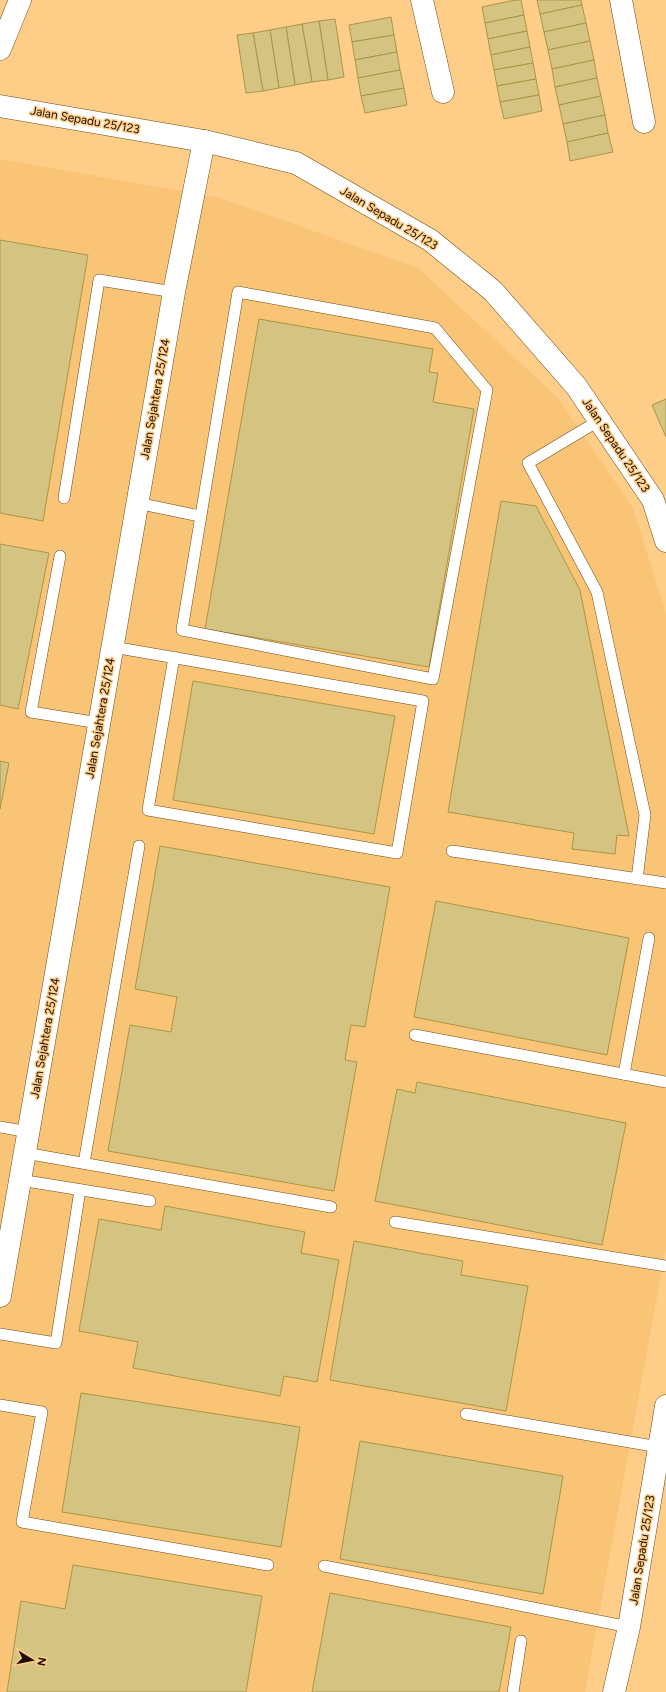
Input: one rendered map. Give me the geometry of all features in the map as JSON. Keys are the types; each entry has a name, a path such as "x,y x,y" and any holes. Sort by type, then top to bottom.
{"street":[{"path":"0,49 20,0"},
{"path":"422,0 443,92"},
{"path":"620,0 644,122"},
{"name":"Jalan Sepadu 25/123","path":"0,106 204,141 296,163 430,240 493,291 576,386 659,498 666,541"},
{"name":"Jalan Sejahtera 25/124","path":"0,1296 174,292 204,141"},
{"name":"Jalan Sepadu 25/123","path":"614,1692 629,1626 666,1406"}],"lane":[{"path":"64,498 99,280 174,292"},
{"path":"238,292 435,328 487,390 433,679 182,630 200,516 238,292"},
{"path":"600,420 528,463 597,592 645,814 637,878"},
{"path":"137,504 200,516"},
{"path":"60,556 31,712 99,723"},
{"path":"113,646 423,701 396,853 148,810 174,657"},
{"path":"84,1163 139,846"},
{"path":"452,851 666,883"},
{"path":"624,1074 649,938"},
{"path":"415,1035 666,1082"},
{"path":"0,1127 27,1142 84,1163 331,1207"},
{"path":"20,1180 150,1201"},
{"path":"0,1334 56,1343 80,1190"},
{"path":"395,1222 666,1266"},
{"path":"0,1405 42,1412 22,1522 268,1565"},
{"path":"466,1414 659,1447"},
{"path":"324,1566 629,1626"},
{"path":"513,1692 522,1641"}],"shaded area":[{"path":"0,159 220,198 418,268 558,398 633,508 666,613 666,1247 585,1692 0,1692"}],"building":[{"path":"521,0 524,15 485,23 482,7"},
{"path":"537,0 581,0 582,5 540,14"},
{"path":"582,5 586,23 544,32 540,14"},
{"path":"524,15 527,31 488,39 485,23"},
{"path":"391,17 394,35 352,42 349,25"},
{"path":"335,19 344,77 328,80 319,21"},
{"path":"319,21 328,80 312,82 302,24"},
{"path":"586,23 590,41 548,50 544,32"},
{"path":"302,24 312,82 295,85 286,27"},
{"path":"286,27 295,85 279,88 270,30"},
{"path":"270,30 279,88 263,91 253,33"},
{"path":"527,31 530,47 491,55 488,39"},
{"path":"253,33 263,91 246,93 237,35"},
{"path":"394,35 397,52 355,60 352,42"},
{"path":"590,41 594,60 552,69 548,50"},
{"path":"530,47 533,63 494,70 491,55"},
{"path":"397,52 400,70 358,78 355,60"},
{"path":"594,60 597,78 555,87 552,69"},
{"path":"533,63 536,79 497,86 494,70"},
{"path":"400,70 404,88 361,96 358,78"},
{"path":"597,78 601,96 559,105 555,87"},
{"path":"536,79 539,95 500,102 497,86"},
{"path":"404,88 407,105 365,113 361,96"},
{"path":"539,95 542,111 504,119 500,102"},
{"path":"601,96 605,115 563,124 559,105"},
{"path":"605,115 608,133 567,142 563,124"},
{"path":"608,133 613,152 570,161 567,142"},
{"path":"0,240 88,255 43,521 0,513"},
{"path":"259,319 433,349 429,372 438,373 433,402 474,409 429,667 205,629"},
{"path":"666,399 666,437 652,405"},
{"path":"501,501 536,506 580,590 629,836 617,835 615,854 572,849 574,833 448,812"},
{"path":"0,544 49,553 18,709 0,705"},
{"path":"193,681 395,716 374,834 173,800"},
{"path":"0,761 9,763 0,809"},
{"path":"160,846 390,887 365,1027 351,1025 345,1060 357,1062 334,1191 108,1151 130,1025 171,1032 177,997 135,989"},
{"path":"436,901 629,938 607,1055 414,1017"},
{"path":"417,1082 626,1123 602,1245 375,1201 397,1089 415,1093"},
{"path":"165,1206 305,1232 301,1253 339,1260 317,1382 284,1376 280,1396 133,1368 138,1342 79,1331 99,1219 161,1230"},
{"path":"354,1241 463,1261 461,1275 528,1286 506,1411 330,1380"},
{"path":"81,1393 300,1427 281,1547 62,1512"},
{"path":"360,1441 563,1476 543,1594 340,1559"},
{"path":"73,1565 262,1596 246,1692 7,1692 21,1601 65,1609"},
{"path":"330,1593 511,1627 499,1692 312,1692"}]}
